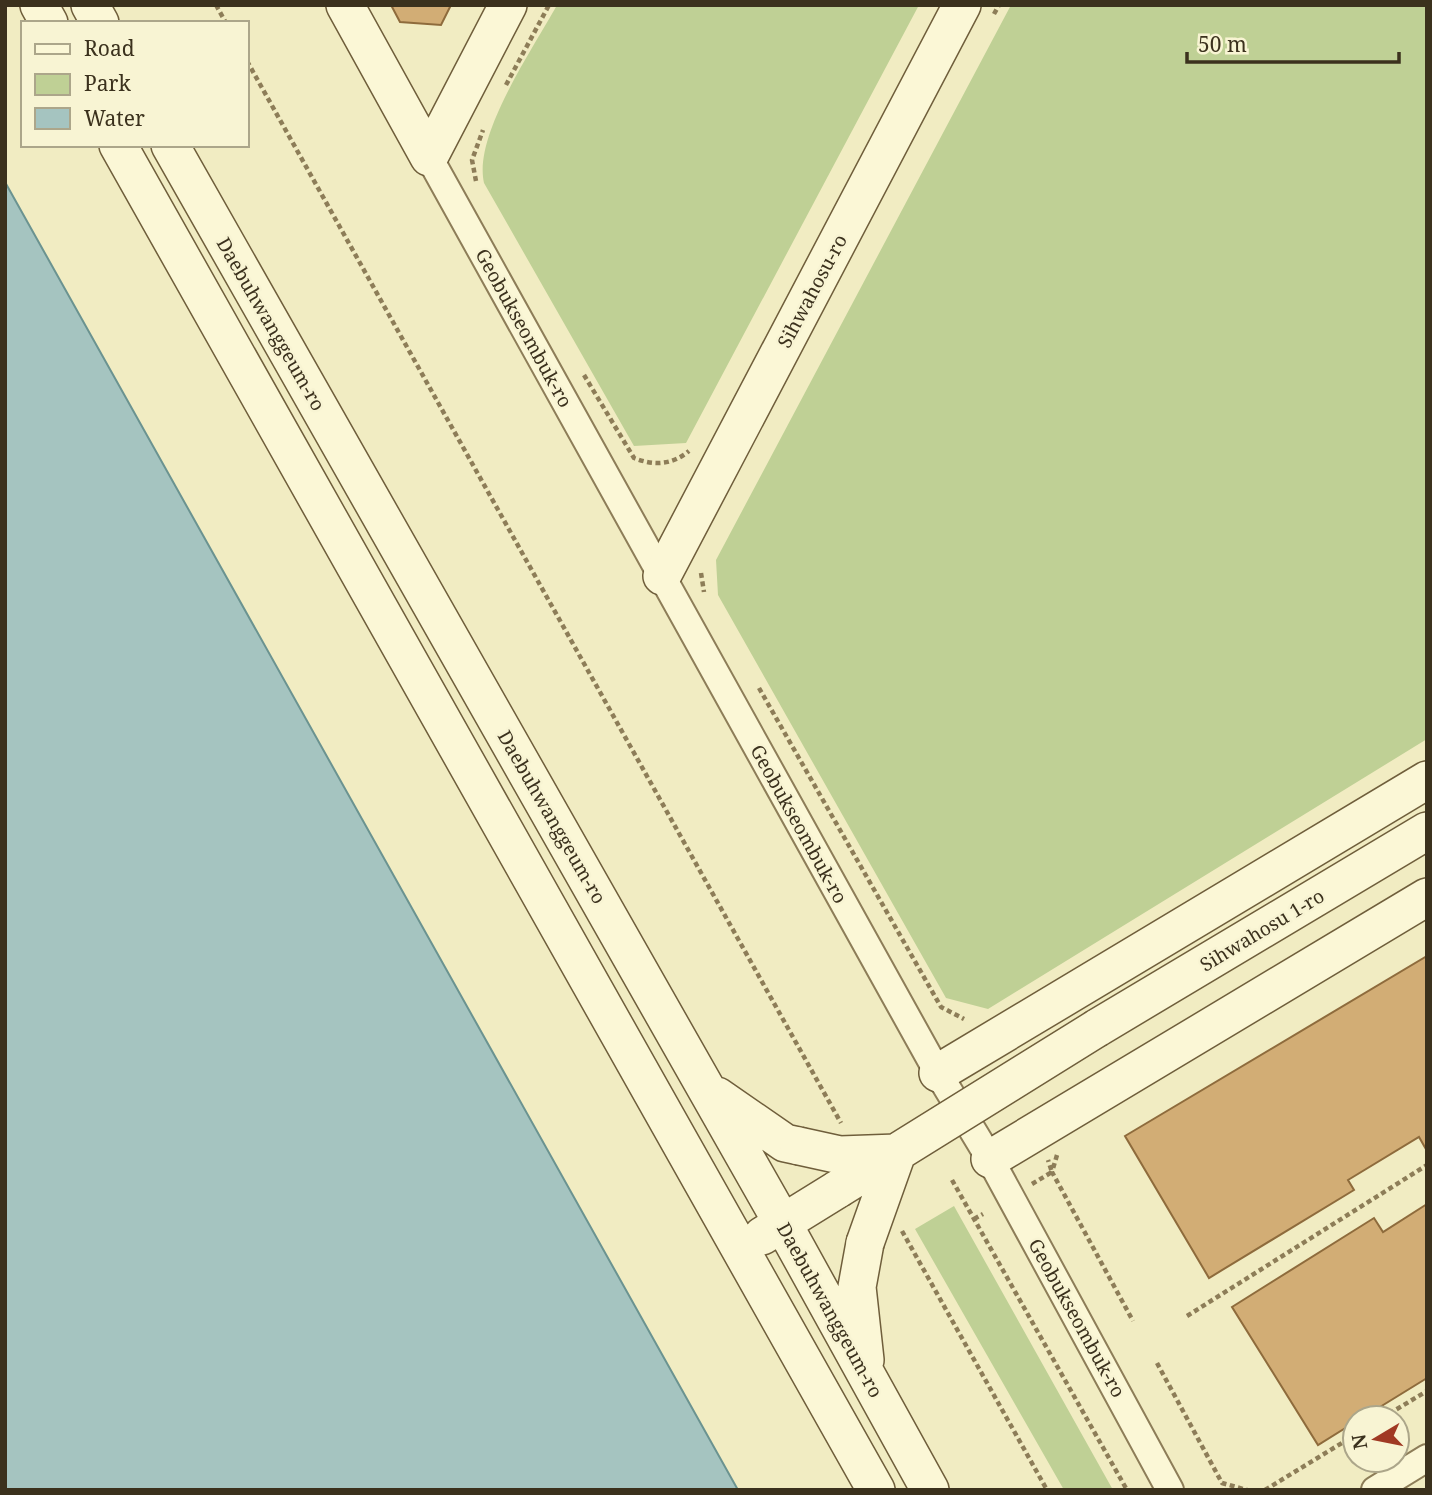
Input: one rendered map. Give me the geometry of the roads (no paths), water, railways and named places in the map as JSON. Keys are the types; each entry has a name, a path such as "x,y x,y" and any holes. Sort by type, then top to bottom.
{"main road":[{"path":"39,5 48,21"},
{"path":"90,5 99,21"},
{"path":"345,5 429,157"},
{"path":"429,157 508,5"},
{"name":"Sihwahosu-ro","path":"662,576 977,11"},
{"path":"119,147 876,1490"},
{"name":"Daebuhwanggeum-ro","path":"171,147 704,1084 930,1490"},
{"path":"937,1073 1427,780"},
{"name":"Sihwahosu 1-ro","path":"783,1224 1097,1028 1427,831"},
{"path":"990,1159 1427,897"},
{"path":"704,1084 731,1108 785,1143 840,1155 897,1153 869,1225 857,1287 867,1379"},
{"path":"739,1249 783,1224"}],"street":[{"name":"Geobukseombuk-ro","path":"429,157 937,1073 990,1159 1170,1490"},
{"path":"1375,1490 1427,1458"}],"water":[{"path":"5,182 738,1490 5,1490"}]}
